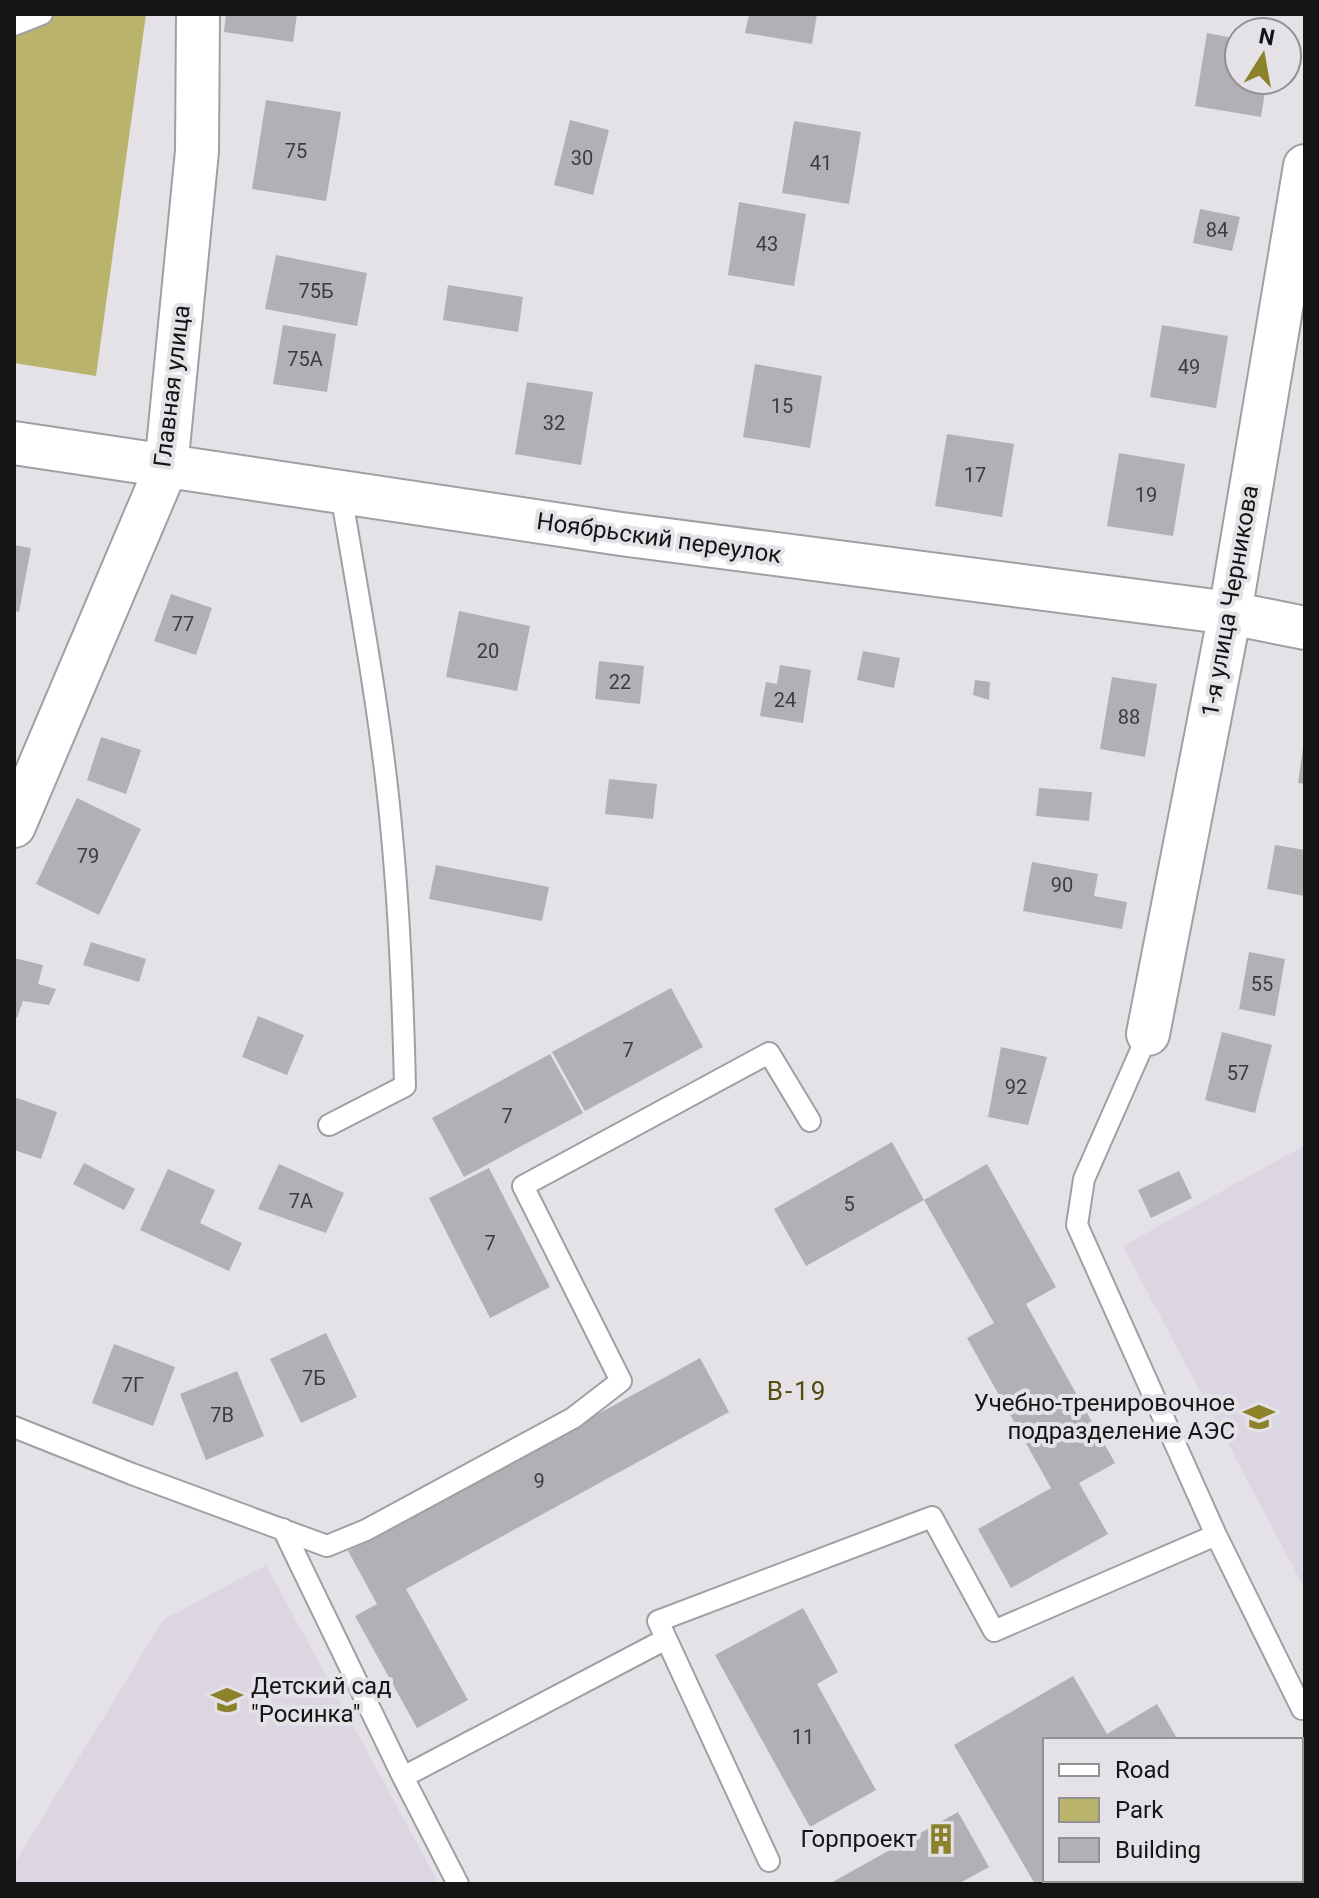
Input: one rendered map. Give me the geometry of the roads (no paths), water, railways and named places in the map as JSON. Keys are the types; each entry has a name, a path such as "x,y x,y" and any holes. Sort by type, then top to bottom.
{"street":[{"name":"Главная улица","path":"14,826 166,468 197,151 198,14"},
{"name":"1-я улица Черникова","path":"1148,1034 1230,613 1305,166"},
{"name":"Ноябрьский переулок","path":"14,443 621,534 1230,613 1305,628"}],"lane":[{"path":"14,25 42,14"},
{"path":"329,1125 405,1086 403,989 392,835 374,692 341,493"},
{"path":"1148,1034 1084,1179 1077,1225 1216,1535 1302,1709"},
{"path":"14,1427 327,1546 366,1530 573,1418 621,1381 523,1186 769,1053 810,1121"},
{"path":"769,1861 658,1621 932,1517 994,1631 1216,1535"},
{"path":"283,1529 458,1884"},
{"path":"403,1777 666,1639"}],"place":[{"name":"Учебно-тренировочное подразделение АЭС","path":"1259,1417"},
{"name":"Детский сад \"Росинка\"","path":"227,1700"},
{"name":"Горпроект","path":"941,1839"}],"district":[{"name":"В-19","path":"797,1391"}]}
